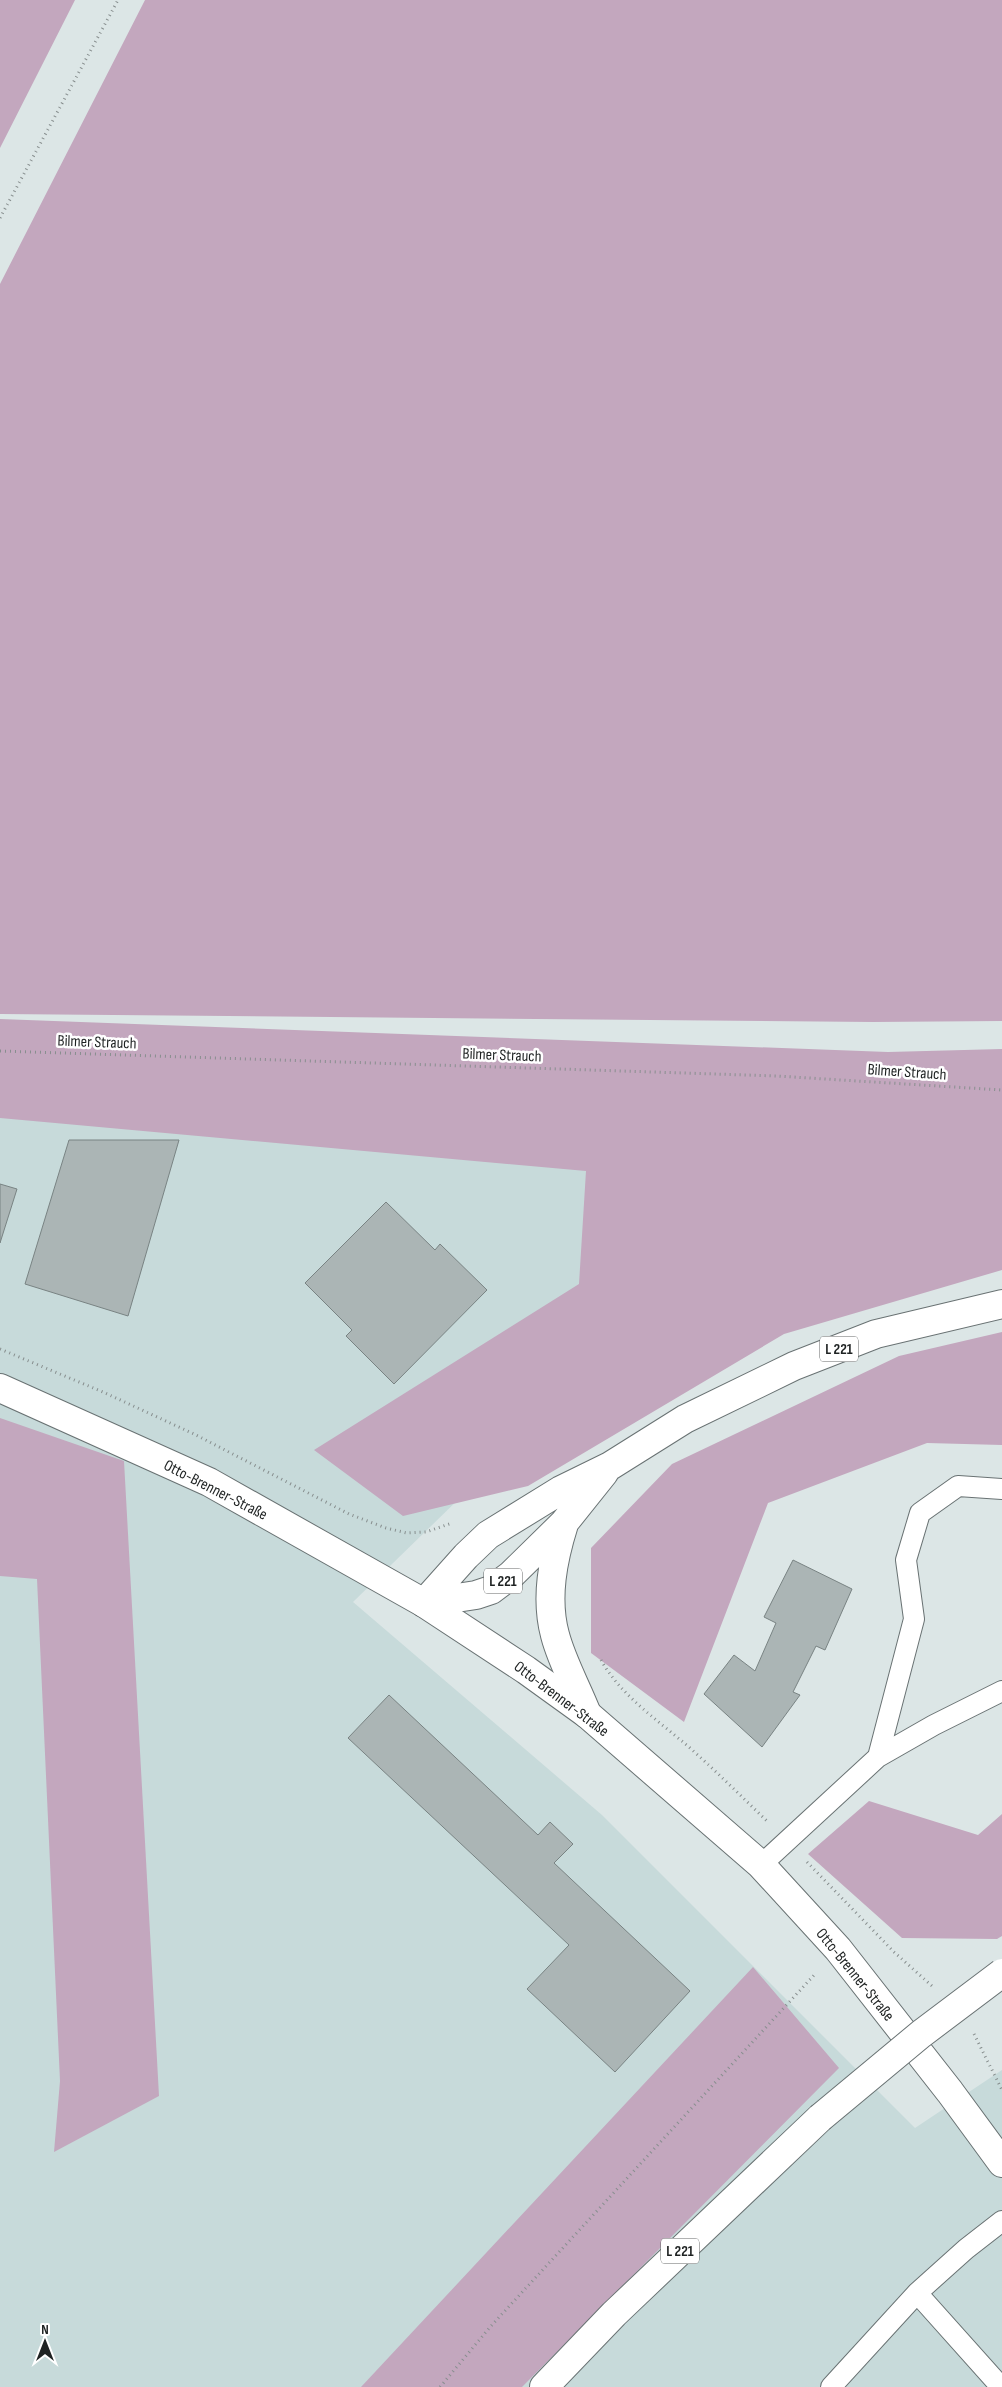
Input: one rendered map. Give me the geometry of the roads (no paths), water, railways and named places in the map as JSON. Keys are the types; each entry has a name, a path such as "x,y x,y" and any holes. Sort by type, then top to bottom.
{"main road":[{"name":"L 221","path":"424,1603 466,1556 488,1535 561,1490 610,1466 685,1418 794,1366 876,1334 1002,1304"},
{"name":"Otto-Brenner-Straße","path":"0,1388 209,1482 424,1603 526,1670 587,1714 761,1865 838,1950 950,2092 1002,2163"},
{"name":"L 221","path":"424,1603 476,1596 490,1590 511,1576 564,1523 610,1466"},
{"name":"L 221","path":"564,1523 553,1566 552,1613 555,1635 587,1714"},
{"name":"L 221","path":"544,2387 614,2314 820,2118 921,2034 1002,1973"}],"lane":[{"path":"878,1757 914,1619 906,1560 920,1513 958,1486 1002,1489"},
{"path":"761,1865 878,1757 934,1725 1002,1691"},
{"path":"831,2387 916,2293 966,2249 1002,2221"},
{"path":"916,2293 1001,2387"}]}
